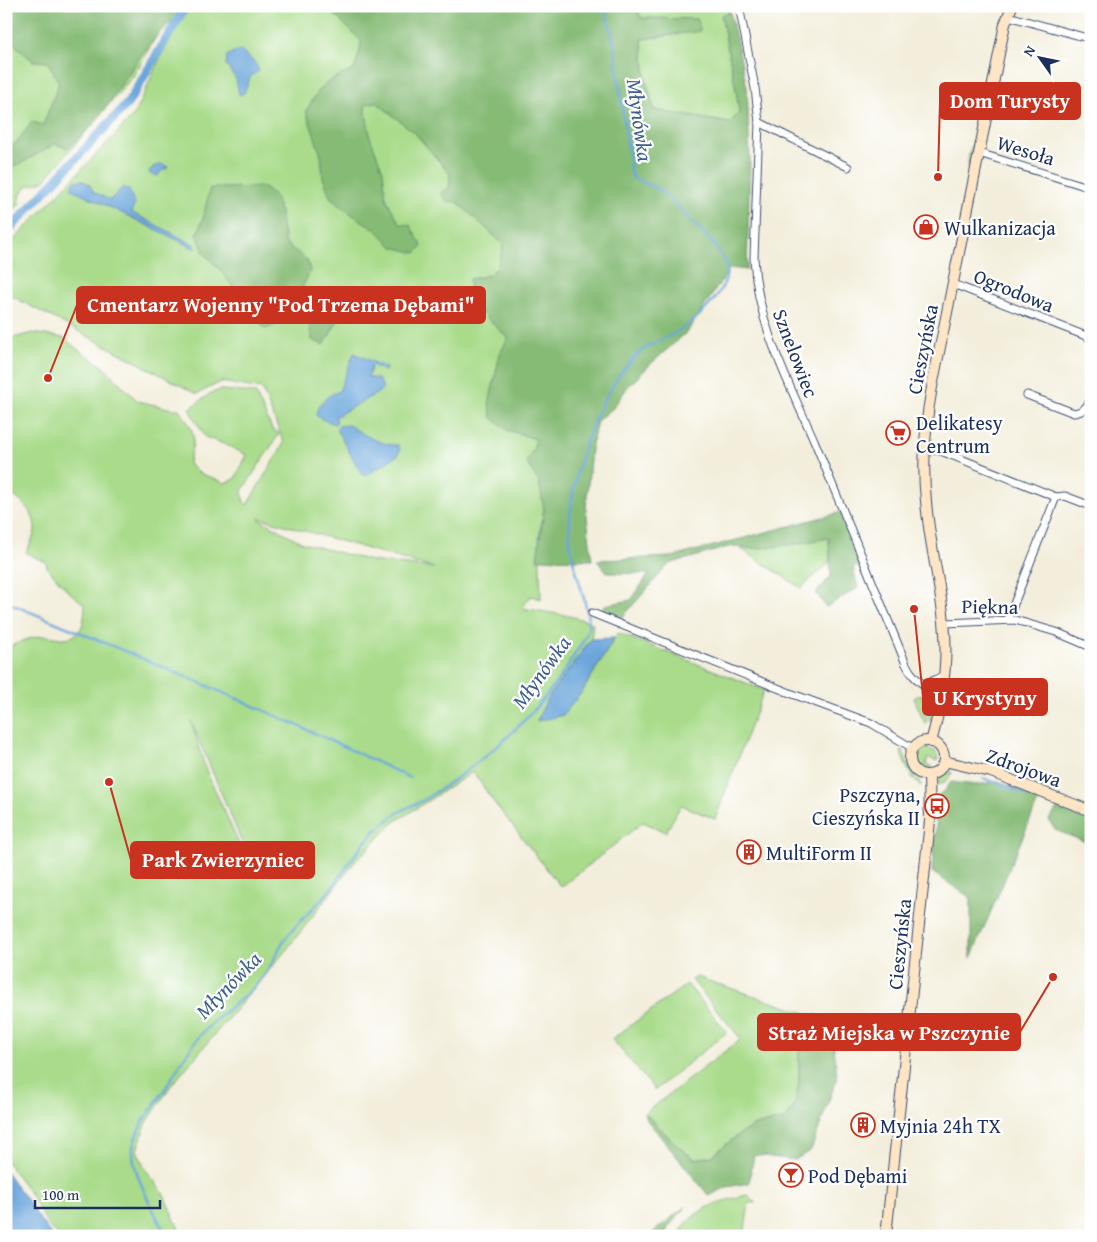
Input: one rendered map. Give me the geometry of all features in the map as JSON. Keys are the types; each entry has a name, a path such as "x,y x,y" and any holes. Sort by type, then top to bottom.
{"main road":[{"name":"Cieszyńska","path":"931,742 941,703 945,675 945,622 926,501 924,449 932,387 1008,15 1003,6"},
{"path":"931,742 938,745 942,750 944,761 938,771 929,775 919,773 913,767 911,759 914,749 922,743 931,742"},
{"name":"Zdrojowa","path":"944,761 997,774 1091,811"},
{"name":"Cieszyńska","path":"886,1236 930,821 929,775"}],"street":[{"name":"Sznelowiec","path":"739,6 755,88 759,122 754,258 755,278 760,304 780,365 815,442 906,664 914,678 933,692 941,703"},
{"path":"1008,15 1091,39"},
{"path":"759,122 848,167"},
{"name":"Wesoła","path":"979,153 1091,188"},
{"name":"Ogrodowa","path":"953,284 1091,338"},
{"path":"1027,395 1074,413 1084,410 1091,398"},
{"path":"924,449 941,451 1056,497 1066,496 1091,506"},
{"path":"1008,619 1056,497"},
{"path":"592,613 790,693 871,723 914,749"},
{"name":"Piękna","path":"945,622 1016,620 1056,632 1091,646"},
{"path":"924,685 945,675"}],"green space":[{"path":"6,6 169,14 134,75 44,181 27,186 21,193 19,205 6,217"},
{"path":"6,6 180,6 177,17 161,31 142,54 95,123 68,148 55,144 20,164 6,168 6,148 16,143 32,122 43,125 59,83 48,62 33,61 6,37"},
{"path":"184,6 337,6 503,227 546,494 539,538 541,599 531,596 522,608 570,616 593,623 591,639 547,699 537,721 563,715 582,692 618,633 764,690 715,819 681,805 666,832 643,822 561,887 493,801 473,772 393,823 353,864 287,949 170,1087 146,1124 137,1150 144,1167 163,1193 182,1236 59,1236 49,1227 30,1193 6,1161 6,648 39,636 68,638 73,636 78,633 83,624 85,605 68,591 47,567 46,562 26,553 34,533 34,521 29,510 16,497 6,491 6,340 32,333 64,338 100,364 138,401 179,409 189,425 194,439 189,464 199,473 225,483 235,479 247,455 205,437 189,409 211,393 221,390 255,393 272,429 279,434 242,491 244,502 247,505 284,443 262,389 221,382 197,394 6,293 6,248 134,115","holes":["260,518 434,568 371,561 303,543","191,721 249,859 239,844 206,770"]},
{"path":"326,6 636,6 641,18 698,19 700,31 642,39 646,81 654,110 730,123 739,113 721,15 730,12 747,87 750,158 747,270 730,268 688,331 653,362 627,388 613,408 597,421 591,448 586,508 592,560 537,559 544,510 539,482 526,462 533,450 536,439 507,430 492,418 489,404 500,354 508,338 483,314 472,311 469,279 490,274 497,267 503,246 498,239 457,202 445,201 441,192 449,188 450,174 415,133 376,102 365,105 370,137 383,171 386,198 400,224 410,225 422,246 416,253 393,247 375,229 348,212 330,197 323,177 321,155 306,111 325,84 354,70 361,41"},
{"path":"636,6 729,6 730,12 721,15 739,113 730,123 654,110 646,81 642,39 699,31 698,19 641,18"},
{"path":"978,131 971,171 968,162"},
{"path":"262,187 274,194 280,211 285,243 307,260 310,271 287,321 265,329 221,271 204,253 197,234 210,188"},
{"path":"333,305 336,307 337,322 324,345 312,340 309,324"},
{"path":"842,512 862,565 853,567 858,588 826,607 816,593 831,576 829,538 766,548 732,546 669,564 619,621 601,611 605,605 631,600 649,574 608,573 597,560 672,557"},
{"path":"829,538 830,562 801,588 741,549 790,545"},
{"path":"926,693 931,695 935,704 930,722 925,695"},
{"path":"922,694 927,720 925,724 914,698"},
{"path":"926,748 935,751 938,757 937,761 928,758 926,764 933,767 926,769 921,766 917,759 920,751"},
{"path":"901,749 911,770 921,786 908,770"},
{"path":"952,772 946,781 937,785 942,775"},
{"path":"999,781 1039,799 971,958 971,898 932,872 939,794 944,792 951,782 976,785"},
{"path":"1060,805 1091,817 1091,844 1055,830 1049,820"},
{"path":"697,977 802,1012 799,1082 795,1105 785,1120 772,1121 738,1135 712,1156 695,1159 680,1148 645,1113 741,1039 692,980"},
{"path":"687,984 727,1032 655,1090 612,1039"},
{"path":"802,1012 820,1016 833,1037 837,1078 811,1150 795,1160 754,1155 749,1183 727,1187 709,1196 647,1120 645,1113 680,1148 695,1159 712,1156 738,1135 755,1125 785,1120 795,1105 799,1082"},
{"path":"748,1195 756,1203 749,1203 744,1236 679,1236 684,1227 699,1212 718,1203"},
{"path":"686,1206 669,1226 664,1236 646,1236 651,1234"}],"water":[{"path":"241,50 256,64 259,71 251,76 244,93 239,95 236,79 226,65 227,56"},
{"path":"160,164 168,168 161,171 158,176 150,174 149,172 153,167"},
{"path":"82,180 89,184 94,192 110,200 123,187 129,190 135,204 131,212 195,245 196,249 72,189 75,181"},
{"path":"354,353 386,368 385,371 372,365 368,377 378,379 383,387 379,392 335,417 337,421 335,424 321,419 316,415 319,406 327,397 339,391"},
{"path":"349,425 366,436 385,444 398,445 400,450 398,455 367,475 362,475 336,428"},
{"path":"614,638 582,692 563,715 537,721 547,699 591,639"},
{"path":"6,1171 52,1236 6,1236"}],"waterway":[{"path":"6,233 128,103 186,6"},
{"name":"Młynówka","path":"166,1236 140,1181 133,1158 135,1140 146,1117 195,1042 208,1027 261,980 288,935 329,891 368,839 402,810 421,801 490,753 527,717 560,676 588,630 585,601 570,544 573,491 587,438 604,399 624,369 645,348 677,332 693,321 711,303 724,283 727,273 726,264 712,242 664,193 633,178 613,37 604,6"},
{"path":"6,602 159,665 361,754 410,778"},
{"path":"983,778 1038,799"},
{"path":"1061,808 1091,820"}],"place":[{"name":"Dom Turysty","path":"938,177"},
{"name":"Wulkanizacja","path":"926,227"},
{"name":"Cmentarz Wojenny \"Pod Trzema Dębami\"","path":"48,378"},
{"name":"Delikatesy Centrum","path":"898,433"},
{"name":"U Krystyny","path":"914,609"},
{"name":"Park Zwierzyniec","path":"109,782"},
{"name":"Pszczyna, Cieszyńska II","path":"937,806"},
{"name":"MultiForm II","path":"749,852"},
{"name":"Straż Miejska w Pszczynie","path":"1053,977"},
{"name":"Myjnia 24h TX","path":"863,1125"},
{"name":"Pod Dębami","path":"791,1175"}]}
